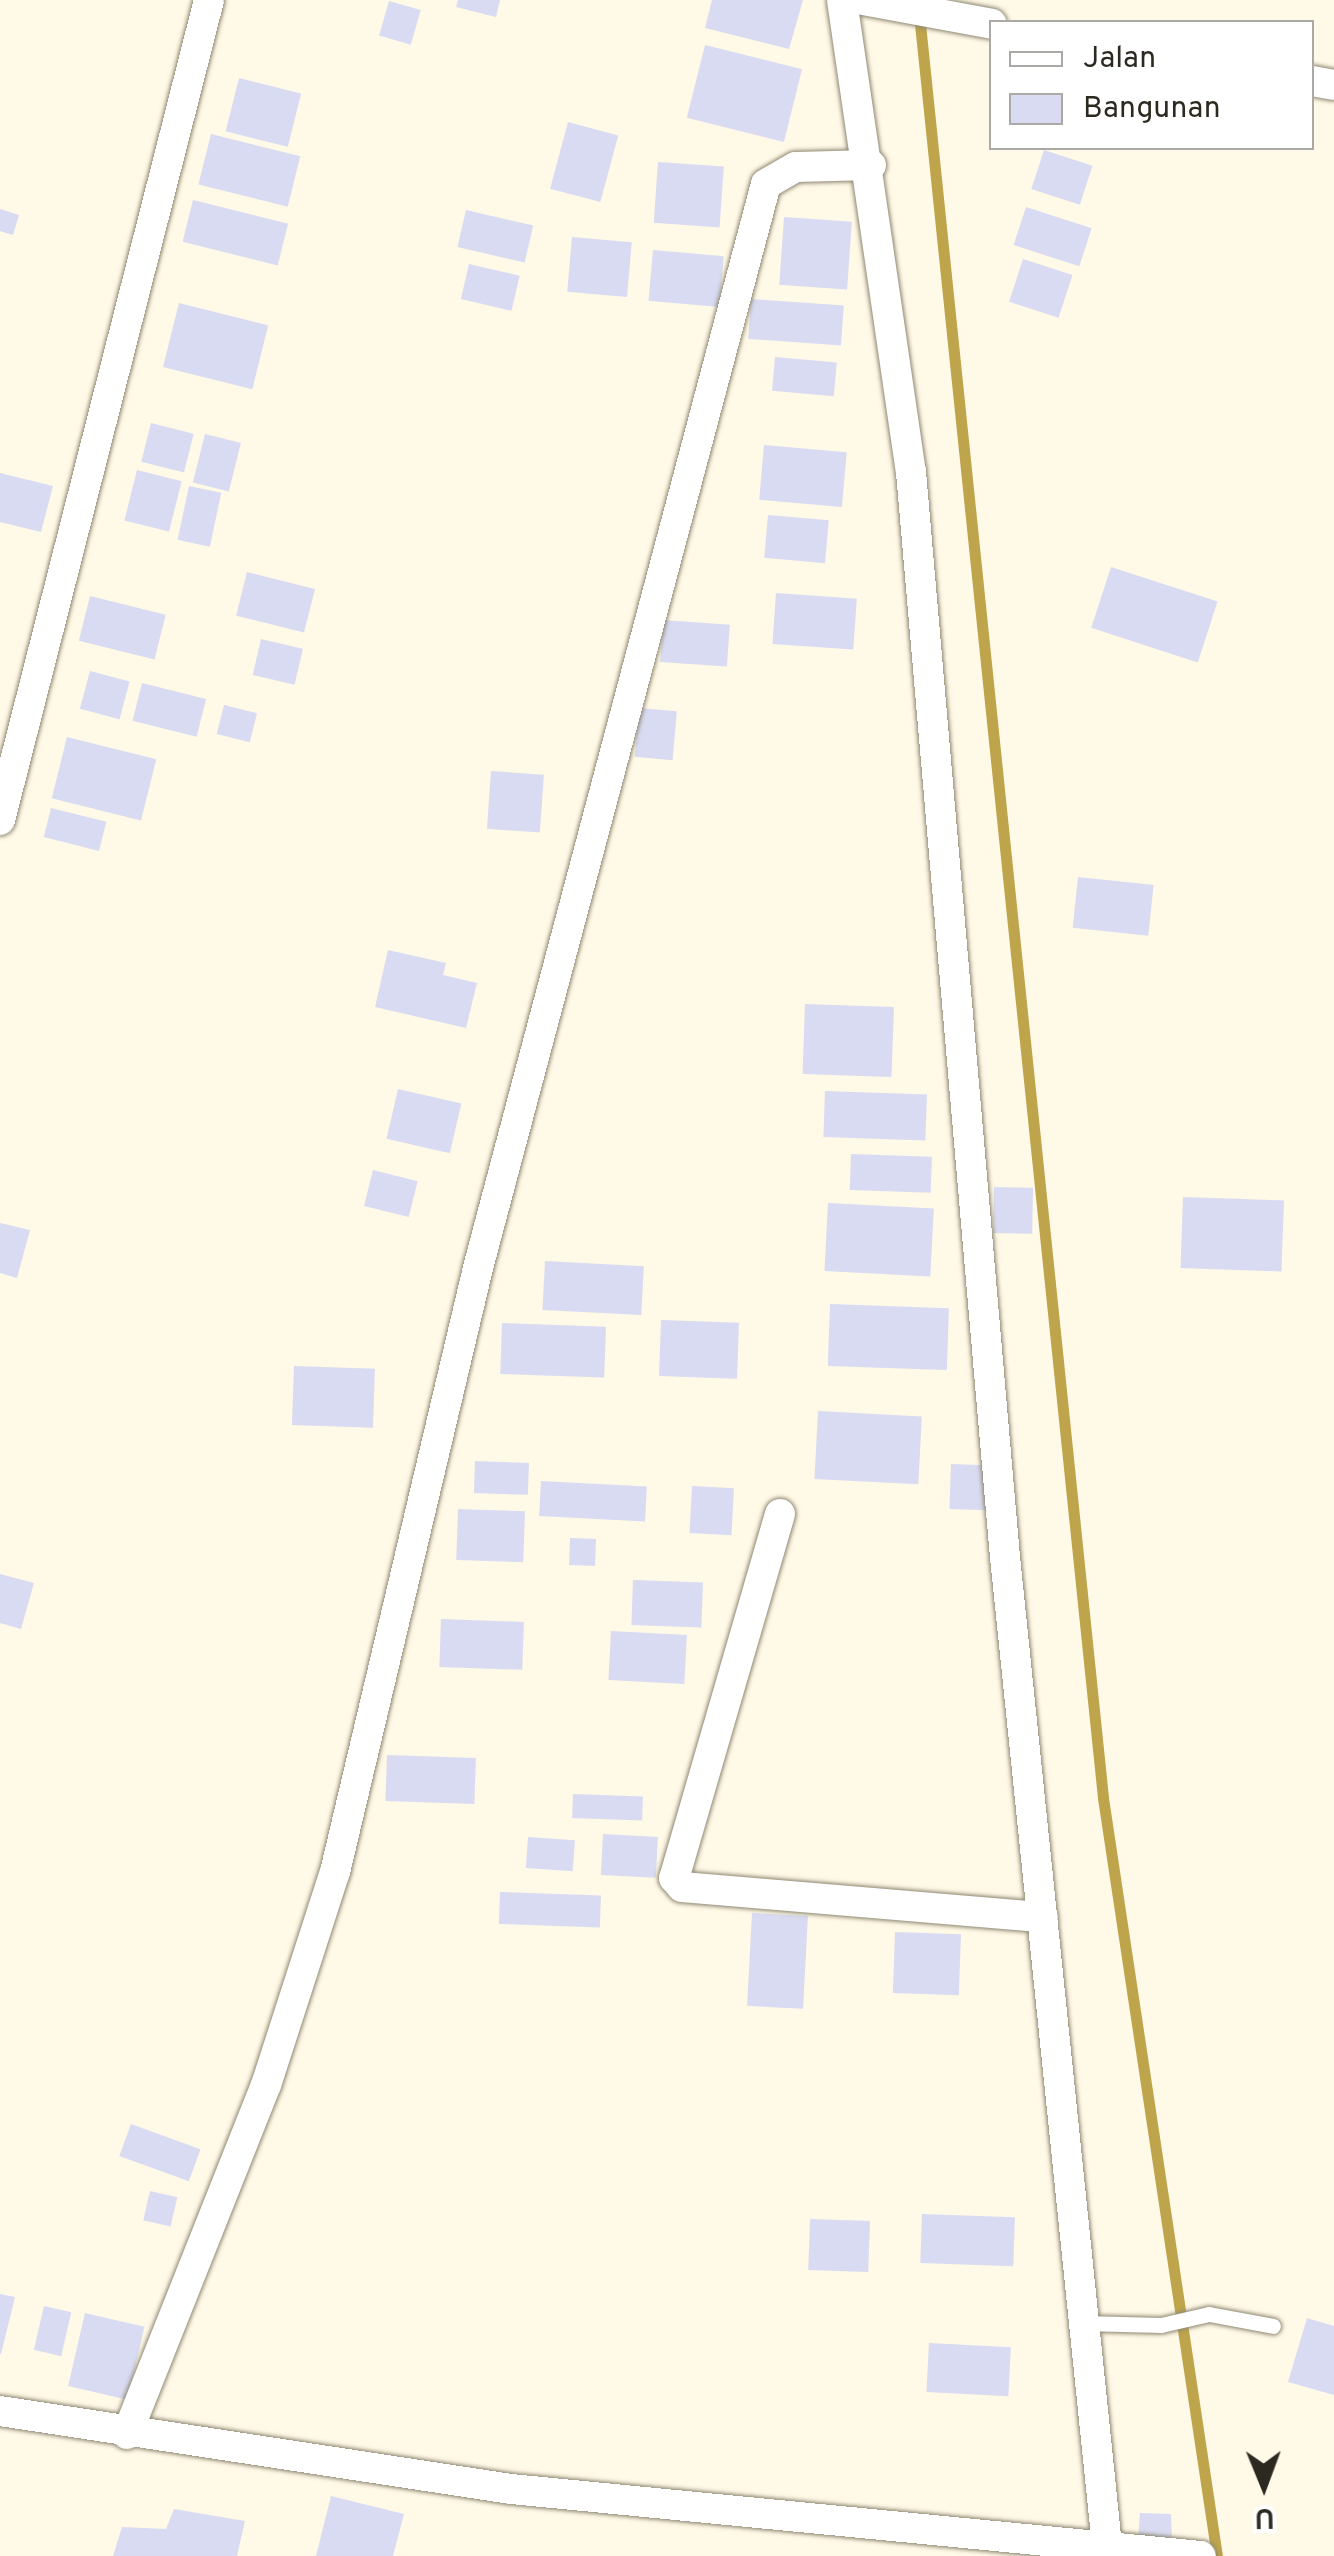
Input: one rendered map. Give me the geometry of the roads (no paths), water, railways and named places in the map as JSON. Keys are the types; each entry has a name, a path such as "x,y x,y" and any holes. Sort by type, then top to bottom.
{"street":[{"path":"0,820 209,0"},
{"path":"842,0 871,166 911,472 1043,1917 1107,2549"},
{"path":"863,0 989,24"},
{"path":"127,2434 266,2085 335,1872 479,1264 766,184 796,168 871,166"},
{"path":"780,1514 674,1878 682,1887 1043,1917"},
{"path":"0,2411 127,2434 511,2489 1107,2549 1195,2553"}],"lane":[{"path":"1083,2324 1161,2325 1209,2314 1273,2326"}],"waterway":[{"path":"919,14 1103,1798 1217,2556"}]}
